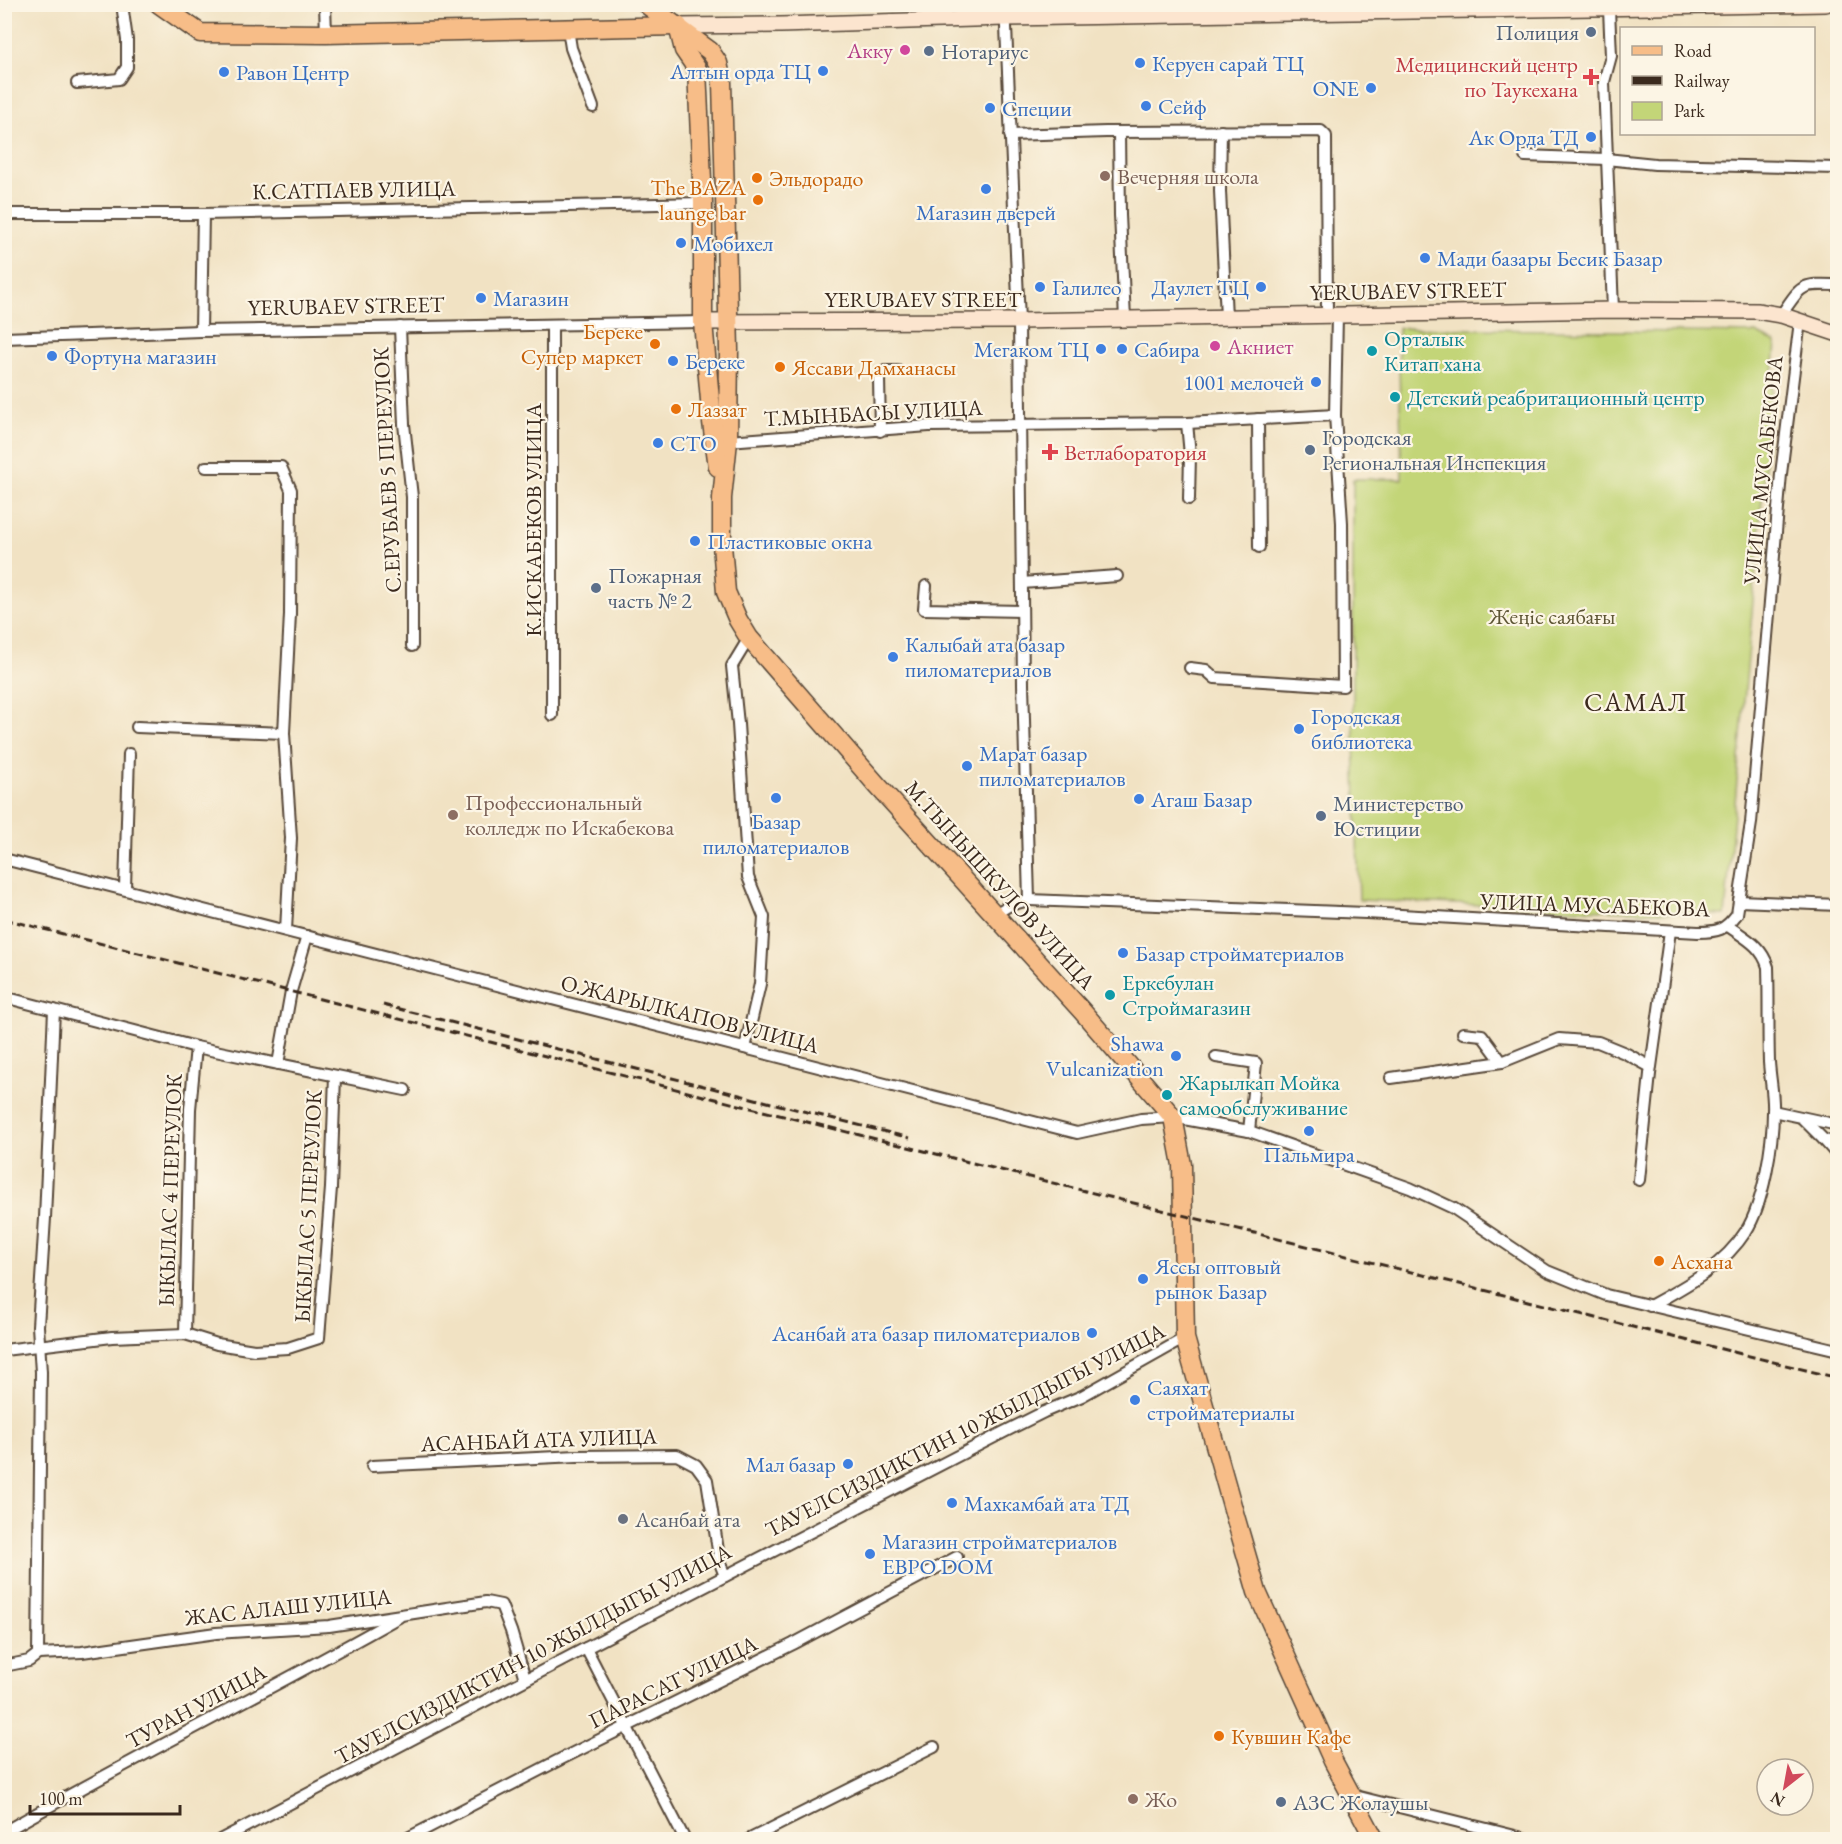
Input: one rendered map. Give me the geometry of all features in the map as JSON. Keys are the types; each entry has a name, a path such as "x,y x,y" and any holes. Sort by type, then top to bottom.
{"main road":[{"path":"159,4 200,33 326,34 678,26"},
{"path":"646,4 678,26"},
{"name":"М.ТЫНЫШКУЛОВ УЛИЦА","path":"678,26 684,50 691,57 697,69 703,202 704,322 712,422 722,498"},
{"name":"М.ТЫНЫШКУЛОВ УЛИЦА","path":"678,26 710,51 718,63 722,82 728,322 728,441 722,498 722,545 726,592 738,620 749,638 877,785 1082,1011 1173,1117"},
{"path":"1173,1117 1182,1165 1185,1338 1257,1592 1323,1739 1375,1839"}],"street":[{"path":"77,83 119,79 127,67 127,40 122,4"},
{"path":"325,4 326,34"},
{"path":"678,26 780,26 1005,11 1609,9 1826,4"},
{"path":"1609,9 1611,56 1604,82 1613,310"},
{"path":"995,914 1010,905 1029,900 1022,611 1019,321 1005,11"},
{"path":"568,29 571,48 593,107"},
{"path":"1010,135 1221,131 1324,132 1335,415 1342,523 1343,686 1215,678 1206,670 1190,668"},
{"path":"1221,131 1220,191 1226,317"},
{"path":"1119,132 1125,319"},
{"path":"1525,156 1606,159 1655,164 1838,168"},
{"name":"К.САТПАЕВ УЛИЦА","path":"4,214 203,214 703,202"},
{"path":"201,331 203,214"},
{"path":"1781,315 1803,287 1810,284 1838,285"},
{"name":"YERUBAEV STREET","path":"4,338 400,327 704,322 1019,321 1613,310 1757,311 1781,315 1838,334"},
{"name":"УЛИЦА МУСАБЕКОВА","path":"1029,900 1377,914 1670,931 1712,932 1728,926 1737,914 1751,823 1781,474 1800,321"},
{"name":"К.ИСКАБЕКОВ УЛИЦА","path":"552,326 552,715"},
{"name":"С.ЕРУБАЕВ 5 ПЕРЕУЛОК","path":"400,327 404,424 412,497 412,646"},
{"path":"880,431 879,378 885,371 898,371"},
{"name":"Т.МЫНБАСЫ УЛИЦА","path":"728,441 929,426 1187,423 1335,415"},
{"path":"1258,419 1259,547"},
{"path":"1187,423 1190,455 1189,499"},
{"path":"206,467 281,467 291,490 290,614 284,733 291,838 286,930"},
{"path":"1022,583 1117,576"},
{"path":"926,586 924,609 1022,611"},
{"path":"745,1048 760,984 764,917 748,877 732,666 749,638"},
{"path":"137,727 284,733"},
{"path":"125,888 129,754"},
{"name":"О.ЖАРЫЛКАПОВ УЛИЦА","path":"4,859 125,888 1077,1133 1141,1119 1173,1117 1249,1131 1410,1188 1453,1208 1547,1271 1606,1295 1838,1350"},
{"path":"1739,901 1838,905"},
{"path":"1650,1306 1693,1283 1719,1263 1746,1231 1759,1198 1771,1145 1773,1111 1769,1065 1768,967 1765,955 1728,926"},
{"path":"1639,1180 1651,1067 1670,931"},
{"path":"278,1064 291,991 307,936"},
{"path":"4,997 196,1047 405,1090"},
{"path":"38,1654 41,1372 38,1326 49,1148 54,1010"},
{"path":"1463,1033 1482,1035 1502,1062"},
{"path":"1391,1078 1502,1062 1559,1039 1598,1042 1651,1067"},
{"name":"ЫКЫЛАС 4 ПЕРЕУЛОК","path":"185,1334 190,1109 196,1047"},
{"path":"1216,1057 1256,1063 1249,1131"},
{"name":"ЫКЫЛАС 5 ПЕРЕУЛОК","path":"185,1334 217,1344 254,1350 288,1348 319,1338 331,1188 335,1076"},
{"path":"1773,1111 1838,1125"},
{"path":"1802,1118 1838,1156"},
{"path":"1824,1140 1838,1143"},
{"path":"4,1350 112,1338 185,1334"},
{"name":"ТАУЕЛСИЗДИКТИН 10 ЖЫЛДЫГЫ УЛИЦА","path":"220,1839 1044,1412 1082,1396 1185,1338"},
{"name":"АСАНБАЙ АТА УЛИЦА","path":"372,1466 588,1456 677,1455 696,1465 706,1480 720,1563 725,1576"},
{"name":"ПАРАСАТ УЛИЦА","path":"404,1839 783,1649 957,1557"},
{"name":"ЖАС АЛАШ УЛИЦА","path":"4,1666 29,1661 38,1654 82,1652 216,1633 329,1626 486,1602 501,1605 525,1679"},
{"name":"ТУРАН УЛИЦА","path":"4,1832 405,1613"},
{"path":"586,1648 685,1839"},
{"path":"748,1839 934,1747"},
{"path":"1351,1795 1531,1839"}],"green space":[{"name":"Жеңіс саябағы","path":"1398,328 1756,333 1776,343 1725,915 1359,900 1353,707 1353,479 1402,479"}],"railway":[{"path":"4,919 743,1106 1838,1378"},
{"path":"383,1005 910,1138"}],"place":[{"name":"Полиция","path":"1591,32"},
{"name":"Акку","path":"905,50"},
{"name":"Нотариус","path":"929,51"},
{"name":"Керуен сарай ТЦ","path":"1140,63"},
{"name":"Алтын орда ТЦ","path":"823,71"},
{"name":"Равон Центр","path":"224,72"},
{"name":"Медицинский центр по Таукехана","path":"1591,77"},
{"name":"ONE","path":"1371,88"},
{"name":"Сейф","path":"1146,106"},
{"name":"Специи","path":"990,108"},
{"name":"Ак Орда ТД","path":"1591,137"},
{"name":"Вечерняя школа","path":"1105,176"},
{"name":"Эльдорадо","path":"757,178"},
{"name":"Магазин дверей","path":"986,189"},
{"name":"The BAZA launge bar","path":"758,200"},
{"name":"Мобихел","path":"681,243"},
{"name":"Мади базары Бесик Базар","path":"1425,258"},
{"name":"Галилео","path":"1040,287"},
{"name":"Даулет ТЦ","path":"1261,287"},
{"name":"Магазин","path":"481,298"},
{"name":"Береке Супер маркет","path":"655,344"},
{"name":"Акниет","path":"1215,346"},
{"name":"Мегаком ТЦ","path":"1101,349"},
{"name":"Сабира","path":"1122,349"},
{"name":"Орталык Китап хана","path":"1372,351"},
{"name":"Фортуна магазин","path":"52,356"},
{"name":"Береке","path":"673,361"},
{"name":"Яссави Дамханасы","path":"780,367"},
{"name":"1001 мелочей","path":"1316,382"},
{"name":"Детский реабритационный центр","path":"1395,397"},
{"name":"Лаззат","path":"676,409"},
{"name":"СТО","path":"658,443"},
{"name":"Городская Региональная Инспекция","path":"1310,450"},
{"name":"Ветлаборатория","path":"1050,452"},
{"name":"Пластиковые окна","path":"695,541"},
{"name":"Пожарная часть № 2","path":"596,588"},
{"name":"Калыбай ата базар пиломатериалов","path":"893,657"},
{"name":"Городская библиотека","path":"1299,729"},
{"name":"Марат базар пиломатериалов","path":"967,766"},
{"name":"Базар пиломатериалов","path":"776,798"},
{"name":"Агаш Базар","path":"1139,799"},
{"name":"Профессиональный колледж по Искабекова","path":"453,815"},
{"name":"Министерство Юстиции","path":"1321,816"},
{"name":"Базар стройматериалов","path":"1123,953"},
{"name":"Еркебулан Строймагазин","path":"1110,995"},
{"name":"Shawa Vulcanization","path":"1176,1056"},
{"name":"Жарылкап Мойка самообслуживание","path":"1167,1095"},
{"name":"Пальмира","path":"1309,1131"},
{"name":"Асхана","path":"1659,1261"},
{"name":"Яссы оптовый рынок Базар","path":"1143,1279"},
{"name":"Асанбай ата базар пиломатериалов","path":"1092,1333"},
{"name":"Саяхат стройматериалы","path":"1135,1400"},
{"name":"Мал базар","path":"848,1464"},
{"name":"Махкамбай ата ТД","path":"952,1503"},
{"name":"Асанбай ата","path":"623,1519"},
{"name":"Магазин стройматериалов ЕВРО DOM","path":"870,1554"},
{"name":"Кувшин Кафе","path":"1219,1736"},
{"name":"Жо","path":"1133,1799"},
{"name":"АЗС Жолаушы","path":"1281,1802"}],"district":[{"name":"САМАЛ","path":"1636,702"}]}
